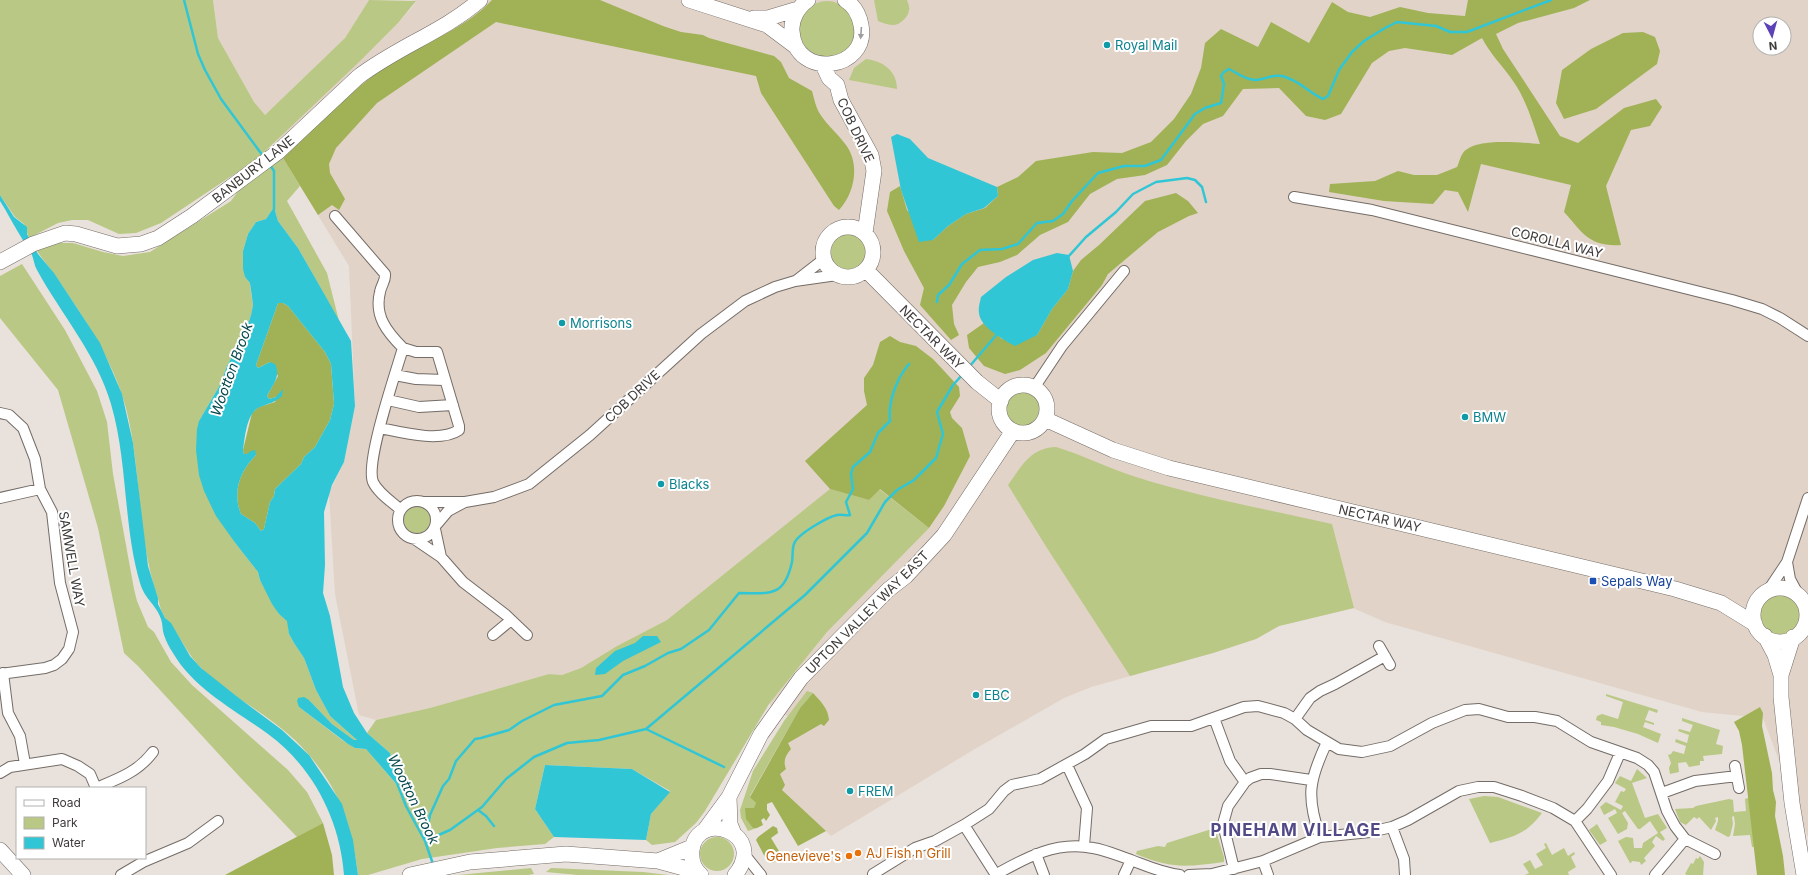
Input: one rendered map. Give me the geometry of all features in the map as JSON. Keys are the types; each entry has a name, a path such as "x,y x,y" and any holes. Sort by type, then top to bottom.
{"street":[{"name":"BANBURY LANE","path":"0,262 33,244 65,233 76,234 117,246 147,243 192,216 278,152 367,70 386,57 461,16 480,0"},
{"path":"689,0 767,25 795,46 807,59 822,65 840,62 855,51 860,41 862,29 860,17 849,1"},
{"path":"751,19 768,18 803,4"},
{"path":"795,46 791,27 794,18 803,4"},
{"name":"COB DRIVE","path":"837,85 841,77 840,62"},
{"name":"COB DRIVE","path":"822,65 828,78 837,85 841,100 871,155 874,172 865,233"},
{"name":"COROLLA WAY","path":"1294,197 1372,210 1732,300 1762,309 1780,318 1807,338"},
{"path":"850,226 871,199"},
{"path":"335,216 385,274 386,280 380,290 378,306 382,322 389,335 403,348 416,352 437,352 444,380 459,426 459,430 455,433 425,436 380,428"},
{"path":"850,226 858,228 865,233 873,247 873,255 866,270 852,277 837,275 827,265 822,250 824,242 829,234 835,230 850,226"},
{"name":"COB DRIVE","path":"795,281 824,259"},
{"name":"NECTAR WAY","path":"866,270 977,382 1001,401"},
{"path":"1034,388 1062,346 1124,271"},
{"name":"COB DRIVE","path":"424,502 465,502 494,497 529,484 590,435 653,376 716,322 745,301 775,287 795,281 837,275"},
{"path":"401,510 373,482 371,472 380,428 403,348"},
{"path":"395,375 416,379 444,380"},
{"path":"1022,386 1034,388 1040,392 1047,405 1045,419 1036,429 1030,432 1023,433 1013,431 1004,424 1000,417 1001,401 1005,394 1011,389 1022,386"},
{"path":"388,400 419,407 453,405"},
{"name":"SAMWELL WAY","path":"0,413 9,415 23,428 35,459 40,489 52,512 60,583 73,632 69,649 62,659 54,665 45,668 2,673"},
{"name":"NECTAR WAY","path":"1045,419 1113,450 1169,468 1637,580 1721,603 1745,603 1762,596"},
{"name":"UPTON VALLEY WAY EAST","path":"692,847 729,797 761,734 801,678 888,590 906,576 944,534 1013,431"},
{"path":"0,498 40,489"},
{"path":"1787,562 1790,579 1806,607 1806,622 1802,631 1793,638 1781,641 1772,640 1759,631 1755,624 1754,616 1762,596 1787,562 1808,498"},
{"path":"442,557 435,513 428,504 424,502 411,502 401,510 398,516 400,529 409,538 416,540 442,557 463,582 527,634"},
{"name":"COB DRIVE","path":"436,526 448,511 465,502"},
{"path":"416,540 425,538 436,526"},
{"path":"1762,596 1778,588 1785,588 1798,594"},
{"name":"NECTAR WAY","path":"1721,603 1755,624"},
{"path":"493,635 511,620"},
{"path":"1765,636 1775,655 1781,675 1784,732 1792,803 1804,875"},
{"path":"1781,675 1793,638"},
{"path":"1379,646 1390,665"},
{"path":"1296,718 1310,698 1320,691 1385,656"},
{"path":"2,673 8,713 20,736 25,764"},
{"path":"873,874 915,848 935,841 989,809 1004,791 1012,785 1040,779 1067,765 1106,739 1143,727 1191,726 1244,707 1258,706 1277,710 1296,718 1308,730 1339,749 1362,752 1390,746 1455,713 1479,709 1508,717 1534,717 1557,721 1591,742 1637,758 1648,765 1654,772 1667,811 1675,826 1685,839 1715,854"},
{"path":"1214,718 1230,761 1245,782"},
{"path":"1320,837 1311,809 1312,780 1327,742"},
{"path":"98,787 130,774 148,760 153,752"},
{"path":"1575,821 1587,809 1608,781 1620,753"},
{"path":"0,773 10,766 62,759 78,766 90,774 96,787"},
{"path":"1067,765 1087,808 1084,846"},
{"path":"1662,793 1736,771 1739,788"},
{"path":"1234,869 1223,824 1228,806 1245,782 1250,778 1261,774 1312,780"},
{"path":"1189,875 1212,874 1263,861 1320,837 1370,832 1392,827 1408,820 1459,791 1478,787 1494,787 1553,808 1575,821 1611,875"},
{"name":"UPTON VALLEY WAY EAST","path":"729,797 730,824 734,834 741,842 744,854"},
{"path":"146,859 188,843 218,821"},
{"path":"964,825 996,875 1036,854 1054,848 1074,846 1094,848 1164,873 1180,875"},
{"path":"1392,827 1404,859 1406,875"},
{"path":"704,831 722,828 734,834"},
{"path":"1654,875 1685,839"},
{"path":"658,861 692,847 691,856 693,865 700,874"},
{"path":"410,875 470,862 566,854 658,861 700,874"},
{"path":"735,875 743,861 744,854"},
{"path":"744,854 761,875"},
{"path":"1036,854 1044,875"},
{"path":"3,858 23,875"},
{"path":"121,875 142,860"},
{"path":"1124,875 1131,860"},
{"path":"1263,861 1268,875"},
{"path":"888,866 894,875"}],"shaded area":[{"path":"213,0 369,0 345,38 265,115 254,102 218,38"},
{"path":"411,0 1808,0 1808,837 1763,718 1702,712 1385,622 1353,608 1279,626 1256,639 1213,653 1091,687 1064,698 973,750 831,836 764,773 793,720 769,704 827,632 667,620 617,646 581,668 562,675 549,674 430,708 376,720 359,715 335,594 329,493 344,462 355,406 349,266 274,143 398,23 416,1"}],"green space":[{"path":"0,0 213,0 218,38 254,102 265,115 345,38 369,0 416,1 398,23 359,62 257,159 161,223 136,233 119,234 88,220 72,220 58,223 29,238 24,224 15,217 0,195"},
{"path":"492,0 600,0 681,32 703,35 774,56 781,62 789,78 812,91 820,114 846,145 853,161 854,169 854,178 849,195 839,210 834,206 761,93 756,76 496,22 377,103 336,148 329,164 330,173 345,199 339,210 332,205 318,215 283,158 348,96 376,73 404,55 457,27"},
{"path":"874,0 907,0 909,8 908,15 904,20 896,25 890,25 878,21"},
{"path":"1468,0 1590,0 1574,8 1518,23 1496,34 1503,49 1560,136 1578,143 1624,108 1656,99 1662,107 1650,126 1631,130 1606,186 1621,245 1601,244 1594,241 1582,232 1564,212 1571,185 1481,164 1468,212 1458,192 1445,190 1433,204 1384,201 1329,192 1330,184 1375,181 1398,171 1414,175 1437,175 1457,167 1463,153 1469,148 1478,145 1499,142 1540,144 1522,95 1482,38 1452,55 1405,48 1389,51 1372,63 1341,114 1325,120 1306,116 1279,88 1243,89 1223,116 1203,124 1186,141 1167,165 1145,175 1117,179 1090,194 1068,222 1040,235 1017,255 1000,262 978,267 966,282 952,305 954,324 959,335 951,340 920,305 924,288 904,251 887,211 890,192 900,186 907,210 933,240 948,226 966,214 985,208 998,196 997,187 1018,177 1036,161 1093,152 1122,153 1151,142 1174,119 1191,94 1201,68 1205,43 1221,29 1258,47 1271,22 1309,43 1332,2 1348,12 1370,17 1400,7 1428,13 1465,16"},
{"path":"821,1 833,1 843,5 851,13 855,23 855,35 851,45 843,53 833,57 821,57 811,53 803,45 799,35 799,23 803,13 811,5"},
{"path":"1643,32 1655,37 1660,51 1657,64 1596,109 1564,119 1556,103 1562,70 1591,49 1623,33"},
{"path":"866,59 883,64 888,68 894,77 897,89 849,80 854,68"},
{"path":"283,158 300,186 287,201 327,273 339,321 298,248 278,221 274,207 266,219 256,222 248,234 243,251 245,277 250,283 253,305 251,315 246,330 227,366 220,385 199,421 230,533 236,544 258,572 260,580 279,614 288,621 289,634 304,658 316,690 330,716 357,740 354,740 332,724 309,700 299,707 342,740 355,748 366,749 397,785 390,753 367,733 376,720 430,708 549,674 562,675 581,668 617,646 667,620 830,489 869,500 879,489 929,528 827,632 769,704 705,811 696,823 675,842 652,845 646,840 651,814 670,791 632,769 545,765 535,809 554,837 545,844 497,848 422,859 368,875 358,875 351,836 346,819 332,786 322,771 310,756 285,731 223,687 200,667 162,613 149,567 131,430 120,390 105,355 96,339 66,291 36,249 54,243 73,243 123,256 150,252 231,201 241,187"},
{"path":"1176,193 1188,201 1198,213 1158,232 1108,274 1102,285 1046,353 1020,370 1005,374 984,366 969,348 967,335 984,323 1002,339 1037,335 1052,309 1068,289 1073,271 1081,260 1145,201"},
{"path":"849,234 859,237 864,242 867,252 864,262 859,267 849,270 839,267 834,262 831,252 834,242 839,237"},
{"path":"22,264 65,330 97,391 107,422 113,474 134,589 137,601 148,627 154,632 171,662 192,685 288,770 307,792 323,823 297,837 138,666 124,653 98,528 58,390 0,318 0,276"},
{"path":"278,303 283,303 288,306 325,352 331,364 334,404 330,420 315,447 304,457 301,464 275,489 274,496 270,502 264,529 261,531 255,523 241,514 237,498 239,482 242,475 250,461 256,455 244,454 243,450 252,413 259,407 275,402 276,397 269,399 267,396 278,376 270,362 258,368 256,365"},
{"path":"890,336 900,342 916,346 933,359 959,387 960,396 950,412 952,418 962,428 970,456 944,506 929,528 880,489 869,500 830,489 805,461 867,405 864,391 864,378 873,365 880,342"},
{"path":"1019,390 1027,390 1037,395 1041,402 1041,416 1037,423 1027,428 1019,428 1009,423 1007,420 1004,413 1004,405 1009,395 1012,393"},
{"path":"1056,447 1160,484 1208,497 1332,524 1354,608 1279,626 1256,639 1213,653 1130,676 1008,485 1022,465 1033,454 1047,448"},
{"path":"417,507 426,511 430,520 426,529 417,533 408,529 404,520 408,511"},
{"path":"1780,593 1792,597 1798,603 1802,615 1798,627 1792,633 1780,637 1768,633 1762,627 1758,615 1762,603 1768,597"},
{"path":"807,691 813,693 800,708 750,796 756,803 753,828 757,828 748,831 741,818 740,810 753,771 784,721"},
{"path":"813,693 826,709 829,720 824,726 821,724 788,743 791,749 785,759 786,769 780,774 785,785 782,790 826,831 798,846 772,802 767,804 767,810 770,815 766,821 764,818 761,820 763,825 757,828 753,828 746,819 745,808 754,808 756,803 750,797 800,708"},
{"path":"1606,694 1658,710 1657,713 1649,710 1645,720 1654,723 1654,725 1645,722 1643,727 1661,734 1658,743 1638,734 1601,725 1601,722 1596,720 1597,716 1602,714 1618,719 1623,702 1606,696"},
{"path":"1760,707 1763,713 1762,726 1772,773 1773,790 1776,802 1775,816 1783,856 1785,875 1757,875 1742,745 1739,731 1734,722"},
{"path":"1682,718 1720,730 1716,744 1723,746 1722,754 1703,756 1704,761 1700,761 1700,765 1689,767 1686,762 1678,763 1679,772 1670,774 1669,768 1671,763 1668,755 1673,751 1684,754 1686,746 1675,742 1676,739 1687,743 1689,735 1678,731 1679,729 1690,732 1693,725 1682,721"},
{"path":"1637,769 1647,778 1632,783 1645,818 1658,814 1667,828 1660,832 1665,839 1663,841 1656,836 1652,842 1655,846 1644,858 1646,861 1641,865 1640,862 1632,861 1630,863 1618,841 1626,837 1633,838 1634,848 1642,848 1643,843 1658,833 1650,821 1638,829 1625,811 1622,813 1628,823 1627,829 1618,834 1608,818 1617,813 1615,809 1604,815 1600,807 1606,802 1621,810 1623,806 1615,802 1621,791 1624,792 1626,789 1615,783 1620,776 1631,781"},
{"path":"1484,796 1498,797 1542,813 1530,826 1519,834 1490,843 1469,799"},
{"path":"1749,798 1755,847 1752,847 1750,835 1733,836 1735,824 1734,816 1732,817 1733,824 1730,836 1728,837 1715,830 1718,817 1715,818 1716,821 1711,830 1699,817 1697,819 1694,817 1686,825 1680,822 1675,809 1693,808 1696,806 1729,799 1733,800 1734,812 1746,811 1745,799"},
{"path":"323,823 332,855 334,875 225,875"},
{"path":"1597,824 1607,841 1600,845 1589,830"},
{"path":"773,826 777,828 778,833 771,838 782,856 777,861 772,863 767,861 756,840"},
{"path":"1215,828 1224,857 1224,862 1179,866 1148,859 1136,854 1137,851 1158,846 1165,847 1167,843"},
{"path":"714,837 720,837 724,838 731,844 734,854 733,861 727,868 720,871 714,871 710,870 703,864 700,857 700,851 701,847 707,840"},
{"path":"1546,843 1552,855 1564,848 1568,856 1574,852 1575,854 1571,857 1576,867 1568,872 1569,875 1525,875 1529,873 1523,864 1530,860 1535,869 1543,865 1536,854 1546,848 1544,844"},
{"path":"1700,856 1704,862 1703,875 1685,874 1691,863 1693,864 1696,858 1698,859"},
{"path":"531,868 534,874 458,875"},
{"path":"551,868 643,872 668,875 578,875 546,872"}],"water":[{"path":"897,134 910,139 928,158 997,187 998,196 984,208 966,214 948,226 933,240 919,242 901,190 891,137"},
{"path":"0,195 14,217 27,227 27,234 38,254 54,273 100,343 122,394 133,443 148,566 158,598 158,604 165,618 171,623 190,656 201,668 282,730 309,755 342,804 353,840 358,875 344,875 337,834 330,815 311,779 298,762 284,747 268,734 204,688 182,666 169,646 163,633 162,621 159,614 145,594 140,583 131,539 120,448 111,404 105,386 88,352 37,270 32,255 0,201"},
{"path":"274,207 278,221 298,248 351,341 355,406 344,462 332,485 324,512 325,565 323,593 330,616 343,687 354,713 367,733 390,753 398,786 366,749 355,748 348,744 299,707 297,701 298,698 304,697 309,700 332,724 354,740 357,740 330,716 316,690 304,658 289,634 287,621 279,614 272,604 260,580 258,572 216,516 204,491 199,475 196,450 199,421 220,385 227,366 246,330 253,305 250,283 245,277 243,269 243,251 248,234 256,222 266,219","holes":["278,303 283,303 288,306 325,352 331,364 334,404 330,420 315,447 304,457 301,464 275,489 274,496 270,502 264,529 261,531 255,523 241,514 237,498 239,482 242,475 250,461 256,455 255,450 247,454 244,454 243,450 249,420 255,410 274,402 282,396 283,389 276,397 269,399 267,396 277,377 277,369 275,364 270,362 258,368 256,365"]},
{"path":"1057,253 1069,255 1073,271 1068,289 1052,309 1037,335 1015,346 988,328 980,318 979,305 981,297 1006,277 1033,260"},
{"path":"643,636 657,636 661,642 623,661 605,674 595,675 596,668 615,651 635,643"},
{"path":"545,765 632,769 670,792 651,814 646,840 554,837 535,809"}],"waterway":[{"name":"Wootton Brook","path":"184,0 198,54 205,70 221,99 263,156"},
{"path":"937,302 938,295 949,285 962,264 980,250 1002,249 1018,244 1037,223 1053,221 1063,214 1072,201 1098,173 1124,166 1145,166 1161,160 1195,114 1205,108 1221,103 1224,84 1221,76 1229,69 1245,78 1252,80 1282,76 1298,83 1323,99 1328,96 1339,70 1352,52 1364,41 1397,22 1436,26 1450,32 1467,32 1551,0"},
{"name":"Wootton Brook","path":"270,165 274,171 274,209"},
{"path":"1068,257 1086,237 1116,212 1133,194 1156,182 1187,178 1195,180 1202,187 1206,202"},
{"path":"969,367 998,333"},
{"path":"425,841 430,815 443,786 449,779 456,761 475,739 509,730 522,721 554,705 602,696 623,675 645,666 668,653 681,649 709,630 739,593 767,593 780,588 789,574 792,562 793,546 796,540 813,526 827,519 837,515 850,515 846,502 853,489 851,474 853,467 870,452 878,433 890,421 890,406 894,391 900,377 909,364"},
{"path":"646,729 805,595 867,533 885,502 897,490 914,480 936,458 943,434 937,412 953,385 963,374"},
{"path":"425,841 450,830 482,807 506,779 534,757 567,743 599,740 646,729 724,767"},
{"name":"Wootton Brook","path":"397,783 406,806 425,841 433,864"},
{"path":"478,810 486,816 494,826"}],"place":[{"name":"Royal Mail","path":"1107,45"},
{"name":"Morrisons","path":"562,323"},
{"name":"BMW","path":"1465,417"},
{"name":"Blacks","path":"661,484"},
{"name":"Sepals Way","path":"1593,581"},
{"name":"EBC","path":"976,695"},
{"name":"FREM","path":"850,791"},
{"name":"AJ Fish n Grill","path":"858,853"},
{"name":"Genevieve's","path":"849,856"}],"district":[{"name":"PINEHAM VILLAGE","path":"1296,830"}]}
